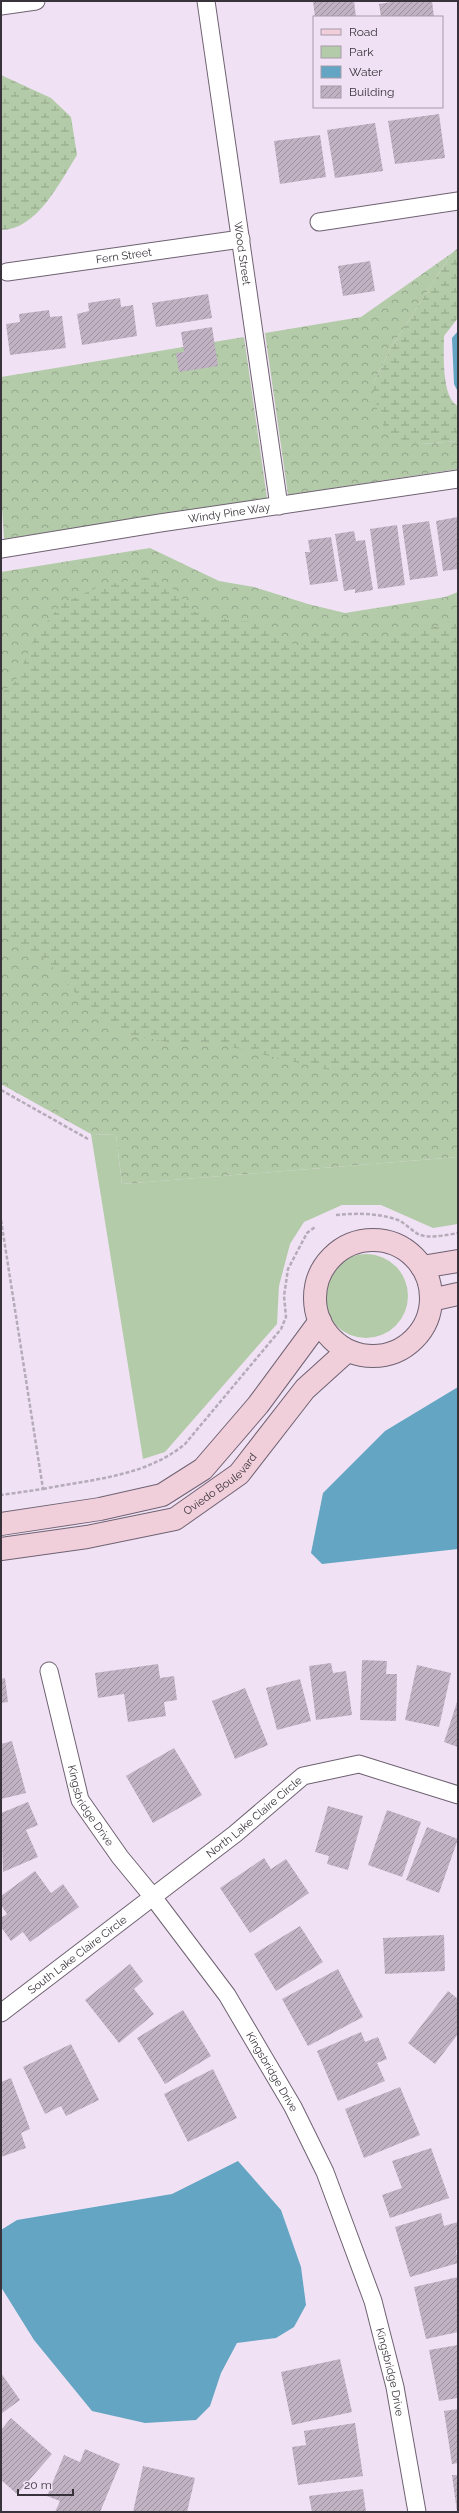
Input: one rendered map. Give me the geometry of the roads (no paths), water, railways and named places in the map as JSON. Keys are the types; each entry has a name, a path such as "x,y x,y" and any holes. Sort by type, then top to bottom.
{"street":[{"path":"1,6 36,1"},
{"name":"Wood Street","path":"206,1 278,506"},
{"path":"319,222 458,200"},
{"name":"Fern Street","path":"7,272 241,238"},
{"name":"Windy Pine Way","path":"1,549 458,479"},
{"path":"363,1240 387,1241 409,1252 422,1267 432,1294 431,1300 428,1319 415,1339 394,1353 371,1357 347,1351 328,1336 316,1314 315,1290 323,1266 340,1249 363,1240"},
{"path":"422,1267 458,1261"},
{"path":"431,1300 458,1294"},
{"name":"Oviedo Boulevard","path":"1,1524 100,1509 162,1495 203,1469 258,1405 320,1321"},
{"name":"Oviedo Boulevard","path":"1,1549 87,1537 175,1519 239,1474 305,1389 347,1351"},
{"name":"Kingsbridge Drive","path":"49,1671 80,1800 120,1857 153,1897 227,1995 293,2107 325,2172 373,2302 395,2387 417,2512"},
{"name":"North Lake Claire Circle","path":"153,1897 235,1834 303,1776 359,1764 458,1795"},
{"name":"South Lake Claire Circle","path":"1,2013 153,1897"}],"water":[{"path":"458,331 458,392 454,384 452,338"},
{"path":"458,1387 458,1549 322,1564 311,1553 323,1493 385,1431"},
{"path":"238,2161 281,2210 301,2267 306,2305 294,2327 276,2338 237,2343 221,2373 210,2406 196,2420 145,2423 92,2411 34,2340 1,2287 1,2230 17,2220 172,2194"}]}
